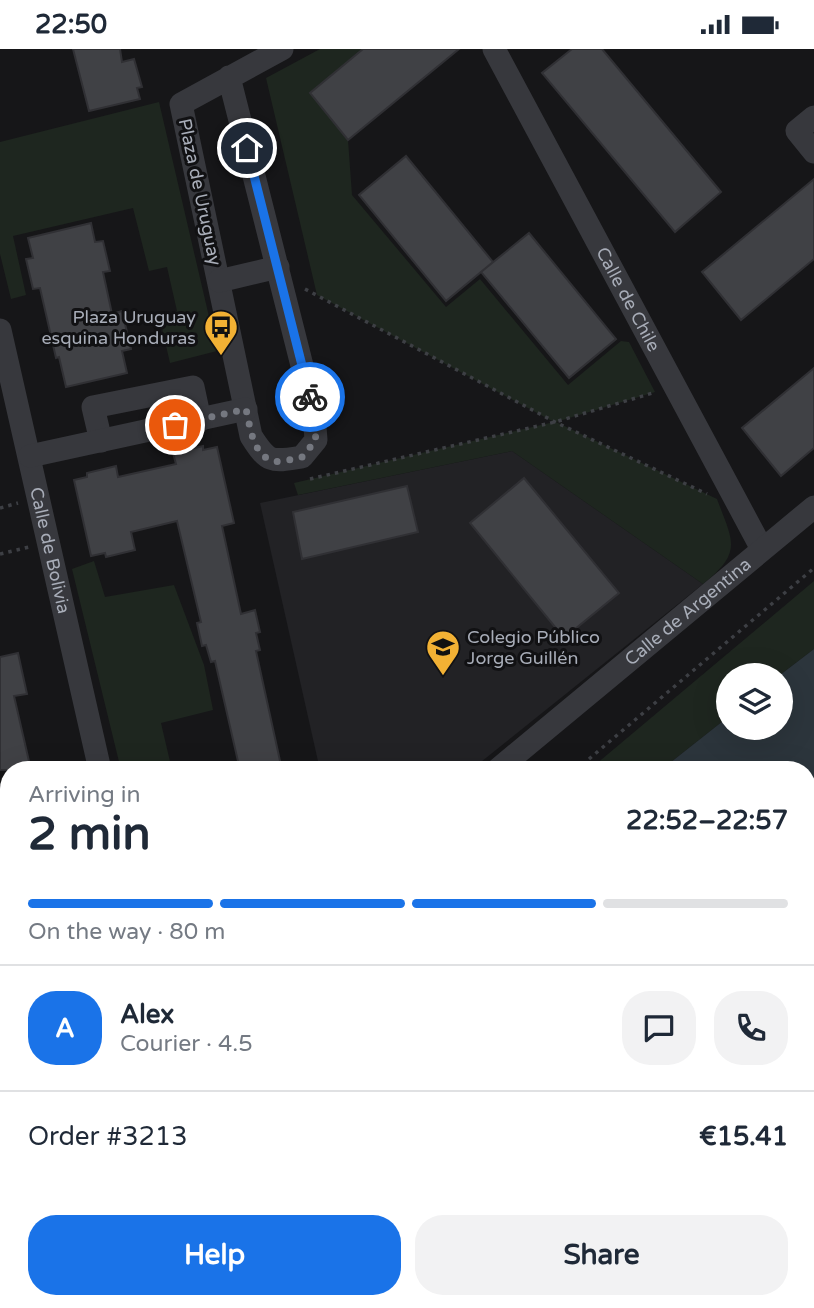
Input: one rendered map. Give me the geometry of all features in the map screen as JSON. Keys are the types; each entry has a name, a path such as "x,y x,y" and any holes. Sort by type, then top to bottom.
{"street":[{"path":"229,77 282,49"},
{"name":"Calle de Chile","path":"495,49 762,549"},
{"name":"Plaza de Uruguay","path":"229,77 279,273 314,413 316,440 302,457 275,462 263,455 251,436 181,104 229,77"},
{"path":"814,117 797,131 814,152"},
{"name":"Plaza de Uruguay","path":"219,281 279,273"},
{"name":"Calle de Bolivia","path":"0,330 98,761"},
{"path":"101,441 93,407 192,387 200,420"},
{"path":"30,456 246,409"},
{"name":"Calle de Argentina","path":"508,761 814,507"}],"path":[{"path":"279,273 555,422 717,499 733,495"},
{"path":"307,479 555,422 674,387"},
{"path":"587,761 814,568"}],"shaded area":[{"path":"320,49 363,49 310,93 348,140 352,195 446,307 480,279 568,385 621,341 629,342 655,392 556,422 717,499 731,546 724,563 703,584 512,451 298,495 294,483 554,422 317,295 266,78"},
{"path":"159,102 217,351 170,363 159,315 177,311 167,267 149,271 133,208 13,236 26,295 11,299 0,254 0,142"},
{"name":"Colegio Público Jorge Guillén","path":"512,451 703,584 482,761 318,761 260,503"},
{"path":"94,561 105,597 174,585 204,665 213,710 161,723 170,761 119,761 72,569"},
{"path":"814,581 814,649 793,665 716,663"},
{"path":"814,649 814,761 672,761 716,726 716,740 793,740 793,665"},
{"path":"716,663 716,726 672,761 600,761"}],"building":[{"path":"73,49 120,49 122,62 134,59 142,87 137,88 140,99 89,111"},
{"path":"363,49 459,49 348,140 310,93"},
{"path":"572,49 602,49 721,192 675,232 542,73"},
{"path":"406,156 493,262 446,301 359,195"},
{"path":"814,179 814,259 741,320 702,272"},
{"path":"91,223 95,242 103,241 110,271 103,272 112,314 122,311 131,349 122,351 127,373 66,387 59,357 56,358 40,288 33,289 26,259 33,258 28,238"},
{"path":"529,233 616,339 569,378 481,272"},
{"path":"814,368 814,448 781,476 742,428"},
{"path":"203,446 203,450 217,447 234,523 222,526 241,614 255,610 260,632 256,633 260,650 256,651 280,761 238,761 215,661 211,662 206,645 202,646 197,623 201,622 177,521 131,532 135,550 106,557 105,553 91,556 74,480 87,477 87,473 116,466 118,477 176,464 173,453"},
{"path":"524,478 619,593 564,638 470,523"},
{"path":"407,486 418,532 302,559 293,512"},
{"path":"18,653 27,694 14,696 29,761 0,761 0,657"}],"way so far":[{"path":"175,425 246,409 251,436 263,455 275,462 302,457 316,440 310,397"}],"place":[{"name":"Plaza Uruguay esquina Honduras","path":"221,357"},
{"name":"Colegio Público Jorge Guillén","path":"443,677"}],"route":[{"path":"247,148 310,397"}]}
